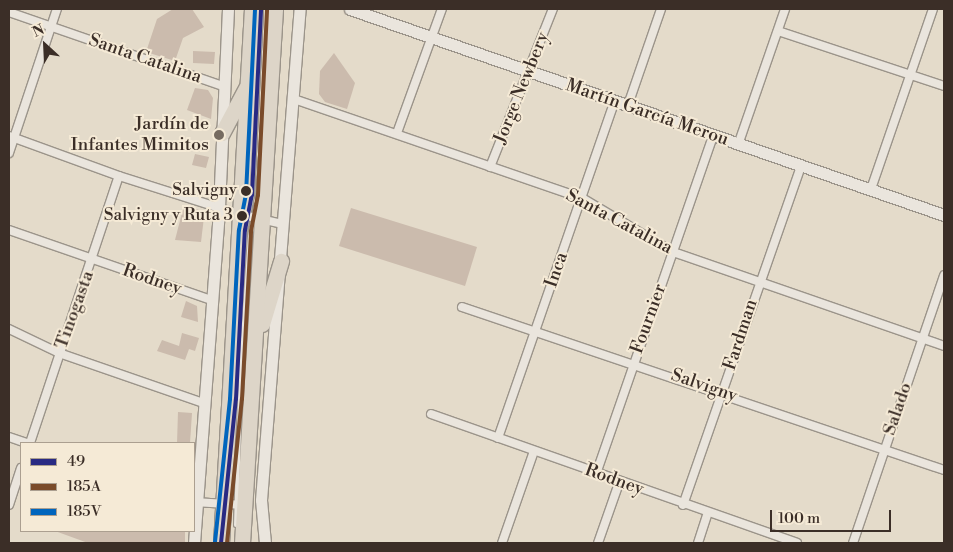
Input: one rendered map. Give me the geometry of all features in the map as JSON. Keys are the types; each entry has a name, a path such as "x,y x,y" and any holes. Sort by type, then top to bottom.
{"highway":[{"path":"220,543 233,506 254,349 247,87 252,9"},
{"path":"239,538 233,506 251,217 276,9"},
{"path":"222,133 247,87"},
{"path":"254,349 281,260"}],"street":[{"path":"9,153 12,137 57,9"},
{"path":"228,9 219,207 195,502 233,506"},
{"path":"265,543 262,500 300,9"},
{"name":"Martín García Merou","path":"350,9 528,73 628,105 714,137 944,215"},
{"path":"397,133 442,9"},
{"name":"Jorge Newbery","path":"490,167 553,9"},
{"path":"628,105 661,9"},
{"path":"738,145 786,9"},
{"path":"871,190 933,9"},
{"name":"Santa Catalina","path":"9,12 225,87"},
{"path":"778,31 944,86"},
{"name":"Santa Catalina","path":"294,99 582,198 673,252 944,346"},
{"name":"Inca","path":"498,438 615,101"},
{"path":"12,137 119,176 251,217 282,224"},
{"name":"Fournier","path":"596,474 714,137"},
{"name":"Fardman","path":"683,505 800,166"},
{"name":"Tinogasta","path":"28,442 93,260 119,176"},
{"name":"Rodney","path":"9,230 210,300"},
{"name":"Salado","path":"852,543 944,274"},
{"name":"Salvigny","path":"462,307 634,362 944,470"},
{"path":"9,329 59,354 203,403"},
{"name":"Rodney","path":"431,414 683,505 797,543"},
{"path":"9,437 25,442"},
{"path":"502,543 534,451"},
{"path":"9,505 20,471"},
{"path":"598,543 619,482"},
{"path":"698,543 708,513"}],"lane":[{"path":"251,217 261,9"},
{"path":"228,543 233,506 236,400 267,9"}],"building":[{"path":"173,9 192,9 204,27 183,38 175,61 146,52 157,19"},
{"path":"193,51 215,52 214,64 193,63"},
{"path":"334,53 355,83 347,109 325,102 319,94 320,71"},
{"path":"195,88 208,90 213,98 211,119 187,110"},
{"path":"195,154 209,157 206,168 192,165"},
{"path":"184,205 199,210 204,217 201,242 175,240"},
{"path":"351,208 477,247 465,286 339,246"},
{"path":"186,301 197,306 198,322 181,317"},
{"path":"182,333 199,338 195,351 189,349 185,360 157,351 162,340 179,346"},
{"path":"178,412 192,413 190,442 177,442"},
{"path":"58,532 185,532 185,543 88,543"}],"transit line":[{"name":"185V","path":"215,542 230,399 239,230 246,194 255,9"},
{"name":"49","path":"221,543 236,399 245,230 252,195 261,9"},
{"name":"185A","path":"227,543 242,399 251,231 258,195 267,9"}],"place":[{"name":"Jardín de Infantes Mimitos","path":"219,135"},
{"name":"Salvigny","path":"246,191"},
{"name":"Salvigny y Ruta 3","path":"242,216"}]}
